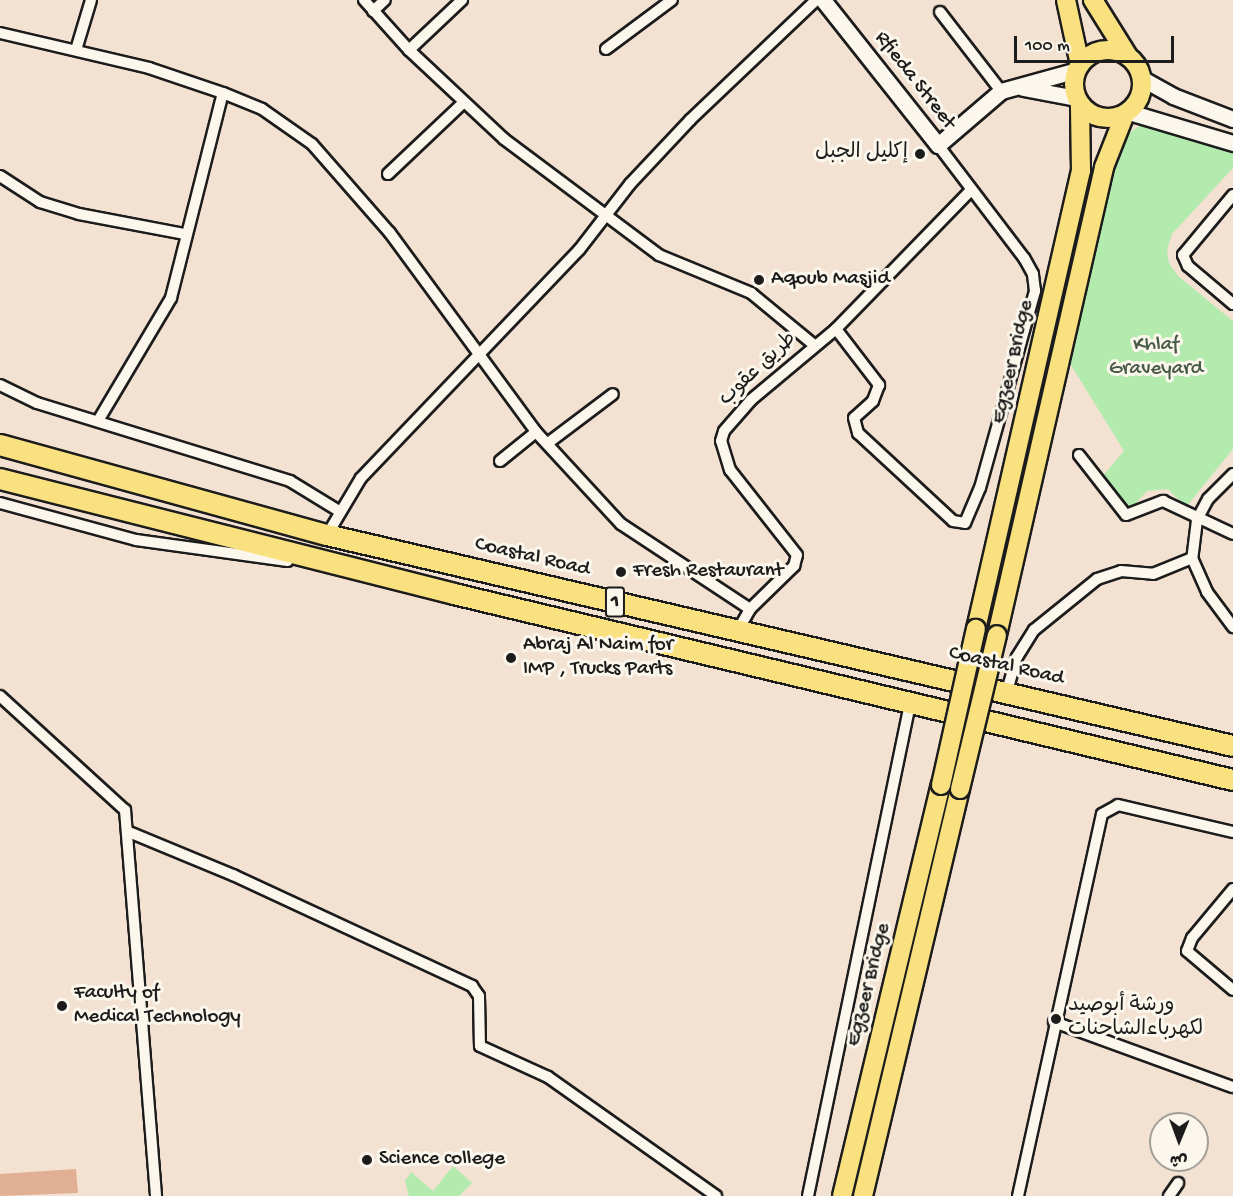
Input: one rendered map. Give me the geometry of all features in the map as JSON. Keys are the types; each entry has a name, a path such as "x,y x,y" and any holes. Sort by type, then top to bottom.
{"highway":[{"path":"0,439 50,462"},
{"name":"Coastal Road","path":"0,445 50,462 327,535 1007,691 1233,746"},
{"path":"0,479 910,704 1233,780"}],"main road":[{"path":"1066,0 1075,27 1078,101 1098,117 1127,113 1141,93 1141,78 1103,21 1093,0"},
{"path":"1075,27 1093,43 1103,36 1103,21"},
{"path":"1078,67 1092,54 1107,50 1129,58"},
{"name":"Egzeer Bridge","path":"842,1196 941,785 1081,171 1078,101"},
{"name":"Egzeer Bridge","path":"863,1196 997,635 1104,167 1127,113"}],"street":[{"path":"76,50 91,0"},
{"path":"364,0 409,50 463,103 513,146 607,212 659,255 759,298 814,345"},
{"path":"374,11 385,0"},
{"path":"409,50 462,0"},
{"path":"606,49 672,0"},
{"path":"327,535 339,511 361,478 579,250 607,212 690,120 816,0"},
{"name":"Rfieda Street","path":"823,0 939,145 1033,273 1035,291 980,488 965,523 953,521 858,433 854,418 873,401 879,385 836,329"},
{"path":"940,12 1001,91"},
{"path":"0,33 76,50 223,93 270,114 332,164 480,352 536,432 549,443 621,524 750,609"},
{"path":"939,145 1001,91 1020,88 1078,67"},
{"path":"1141,78 1173,96 1233,119"},
{"path":"1020,88 1078,101"},
{"path":"98,421 167,308 223,93"},
{"path":"388,174 463,103"},
{"path":"1127,113 1233,143"},
{"path":"0,176 40,202 69,211 185,234"},
{"name":"طريق عقوب","path":"738,630 750,609 794,566 797,555 730,471 721,441 731,420 814,345 836,329 971,190"},
{"path":"1233,195 1183,255 1188,266 1233,304"},
{"path":"0,385 37,403 262,471 339,511"},
{"path":"549,443 613,394"},
{"path":"500,461 536,432"},
{"path":"1079,455 1126,515 1163,501 1197,520 1233,534"},
{"path":"1233,474 1208,499 1197,520 1192,558 1207,592 1233,627"},
{"path":"0,503 172,546 218,548 283,560 324,559"},
{"path":"1007,691 1017,657 1034,630 1097,579 1121,571 1154,574 1192,558"},
{"path":"2,704 114,798 125,810 129,832 140,1034 156,1196"},
{"path":"808,1196 910,704"},
{"path":"1018,1196 1054,1022 1102,814 1118,806 1233,832"},
{"path":"129,832 233,875 472,986 479,996 480,1046 548,1077 716,1196"},
{"path":"1233,889 1192,938 1187,951 1233,990"},
{"path":"1054,1022 1233,1087"},
{"path":"1169,1196 1178,1183"}],"green space":[{"name":"Khlaf Graveyard","path":"1142,124 1233,151 1233,168 1172,234 1167,250 1169,263 1178,276 1233,321 1233,449 1186,507 1168,489 1147,491 1130,509 1101,478 1124,451 1069,362 1113,175 1128,134"},
{"path":"453,1166 472,1183 459,1196 409,1196 405,1181 411,1172 433,1191"}],"building":[{"path":"76,1169 78,1193 0,1196 0,1174"}],"place":[{"name":"إكليل الجبل","path":"920,154"},
{"name":"Aqoub Masjid","path":"759,280"},
{"name":"Fresh Restaurant","path":"621,572"},
{"name":"Abraj Al Naim for IMP , Trucks Parts","path":"511,658"},
{"name":"Faculty of Medical Technology","path":"62,1006"},
{"name":"ورشة أبوصيد لكهرباءالشاحنات","path":"1056,1019"},
{"name":"Science college","path":"367,1160"}]}
